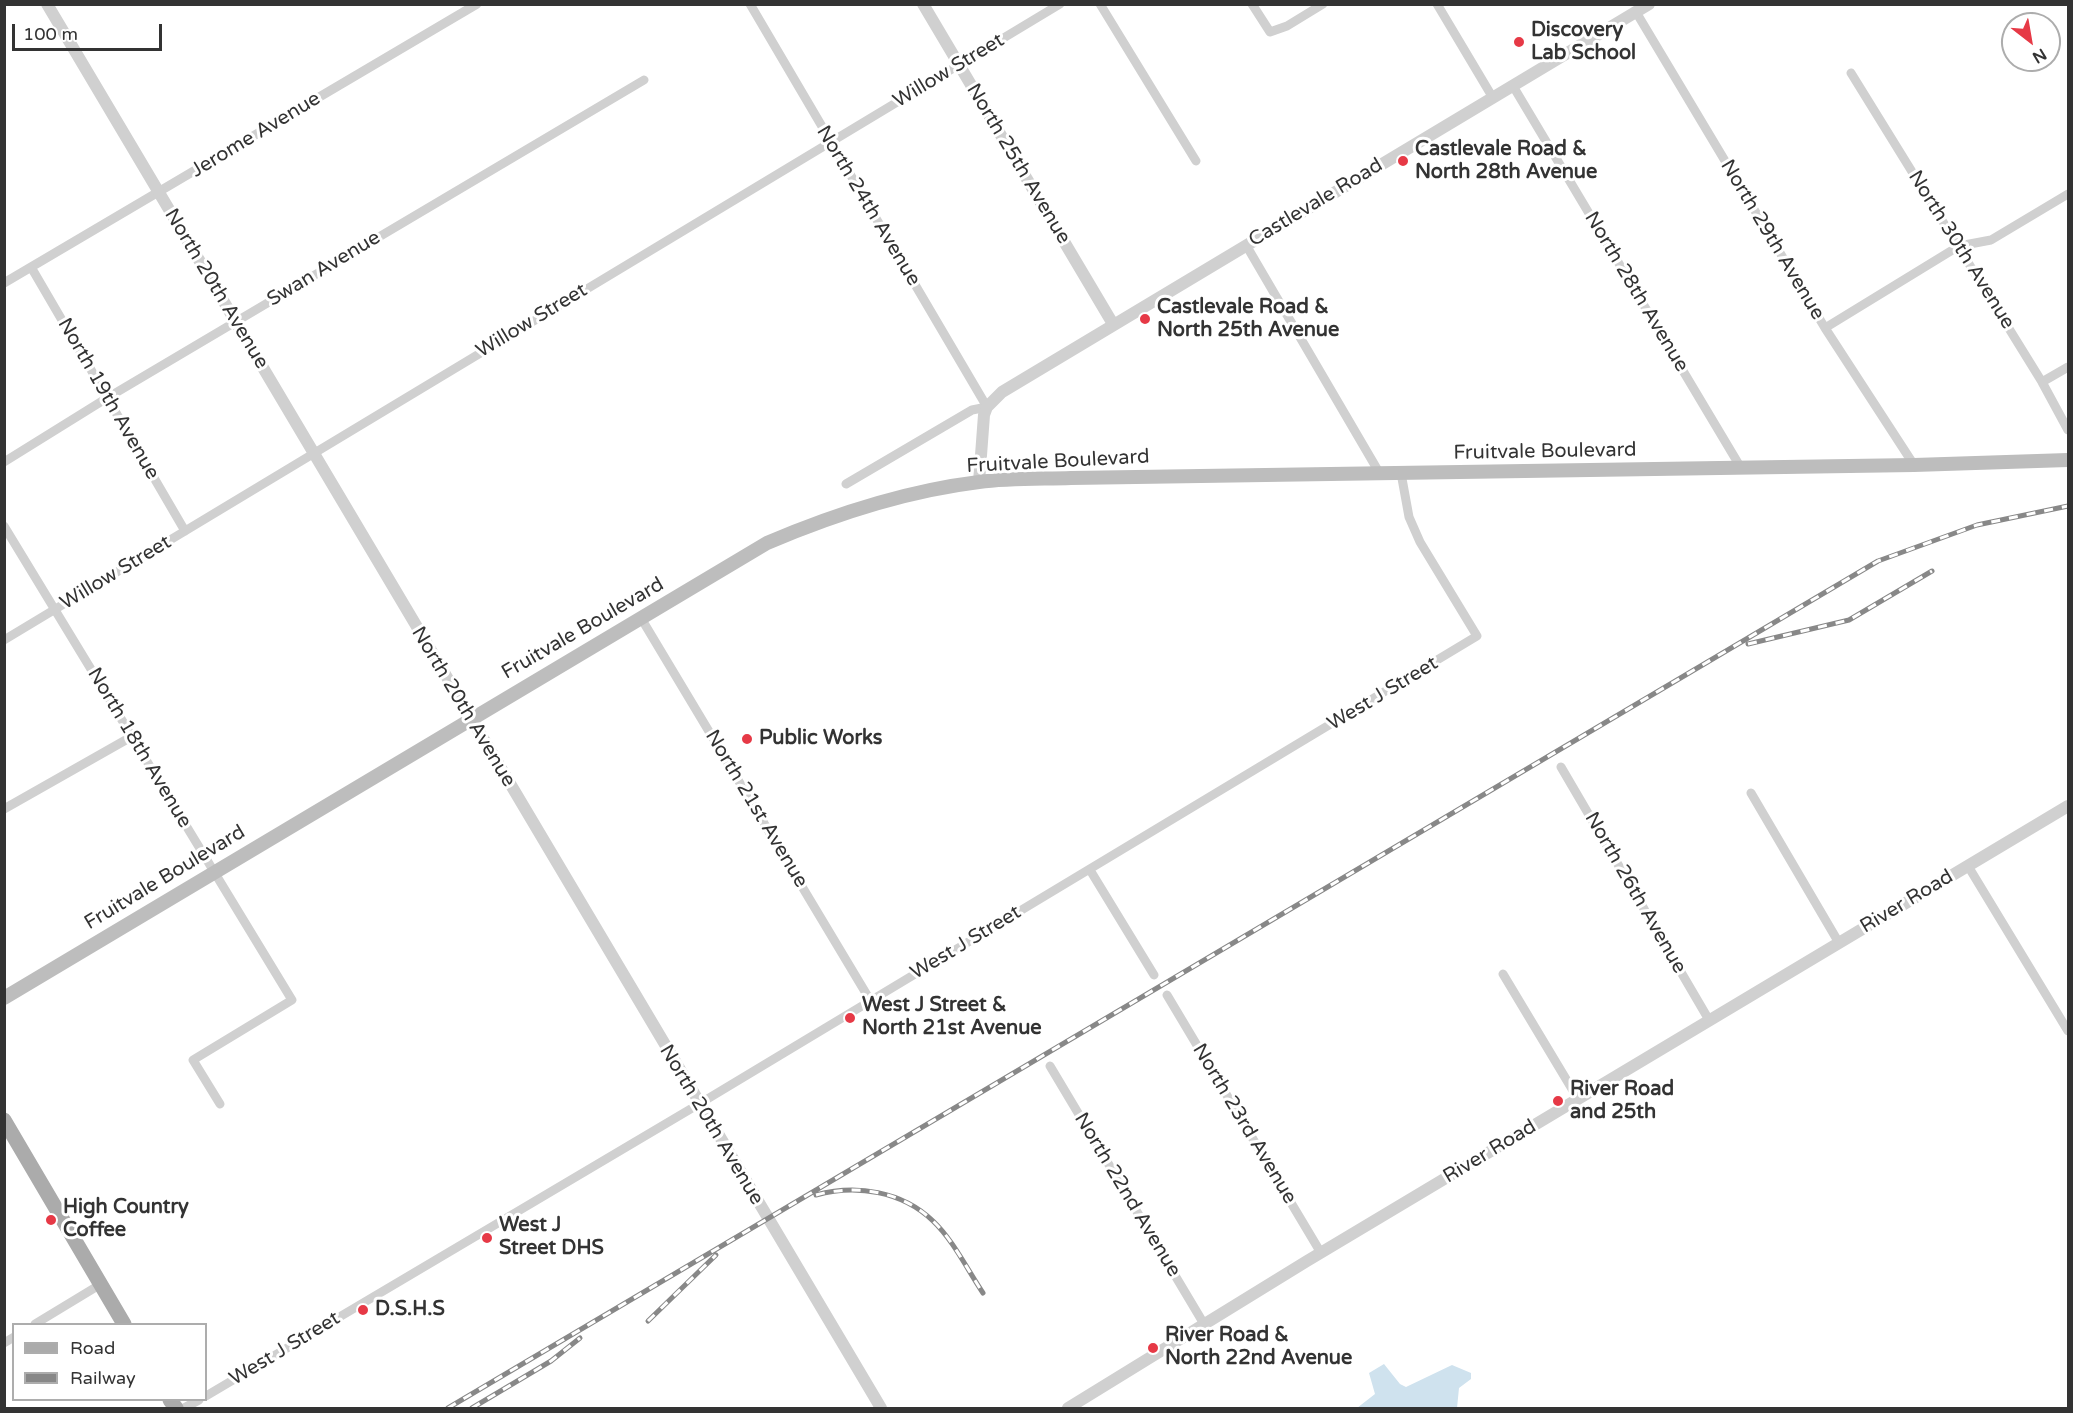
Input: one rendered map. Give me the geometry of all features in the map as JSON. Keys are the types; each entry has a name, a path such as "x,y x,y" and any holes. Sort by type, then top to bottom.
{"main road":[{"name":"Fruitvale Boulevard","path":"4,998 767,543 817,522 877,502 979,482 1914,465 2068,460"},
{"path":"4,1120 123,1323"}],"street":[{"name":"North 20th Avenue","path":"47,4 881,1408"},
{"name":"Jerome Avenue","path":"4,284 477,4"},
{"name":"North 24th Avenue","path":"750,4 987,406"},
{"name":"North 25th Avenue","path":"923,4 1113,324"},
{"name":"Willow Street","path":"4,640 1060,4"},
{"path":"1100,4 1196,161"},
{"path":"1252,4 1270,32 1287,26 1323,4"},
{"path":"1437,4 1493,98"},
{"name":"Castlevale Road","path":"846,483 972,410 987,406 1002,392 1113,324 1649,4"},
{"name":"North 29th Avenue","path":"1636,12 1825,328 1914,465"},
{"name":"North 30th Avenue","path":"1851,73 2042,382 2068,430"},
{"name":"Swan Avenue","path":"4,462 107,398 644,80"},
{"name":"North 28th Avenue","path":"1513,86 1741,468"},
{"path":"1825,328 1959,246 1991,240 2068,194"},
{"path":"1246,245 1380,474"},
{"name":"North 19th Avenue","path":"31,267 185,531"},
{"path":"2042,382 2068,367"},
{"path":"979,482 984,415 987,406"},
{"name":"West J Street","path":"207,1395 699,1104 1477,636 1420,542 1409,517 1401,473"},
{"name":"North 18th Avenue","path":"4,526 292,1000 193,1059 220,1104"},
{"name":"North 21st Avenue","path":"642,618 870,1000"},
{"path":"4,809 131,737"},
{"name":"North 26th Avenue","path":"1561,767 1709,1020"},
{"path":"1751,793 1839,943"},
{"name":"River Road","path":"1068,1408 1081,1405 1204,1324 2068,806"},
{"path":"1968,866 2068,1031"},
{"path":"1090,870 1154,975"},
{"path":"1503,974 1578,1099"},
{"name":"North 23rd Avenue","path":"1167,995 1321,1253"},
{"name":"North 22nd Avenue","path":"1050,1066 1204,1324"},
{"path":"37,1323 101,1284"}],"water":[{"path":"1384,1364 1400,1384 1406,1387 1452,1365 1471,1373 1471,1379 1459,1388 1457,1408 1357,1408 1375,1394 1369,1373"}],"railway":[{"path":"448,1408 1878,561 1977,525 2068,506"},
{"path":"1748,644 1849,620 1932,571"},
{"path":"816,1195 862,1190 893,1197 921,1211 933,1221 953,1246 983,1293"},
{"path":"648,1321 716,1255"},
{"path":"472,1408 551,1361 580,1338"}],"place":[{"name":"Discovery Lab School","path":"1519,42"},
{"name":"Castlevale Road & North 28th Avenue","path":"1403,161"},
{"name":"Castlevale Road & North 25th Avenue","path":"1145,319"},
{"name":"Public Works","path":"747,739"},
{"name":"West J Street & North 21st Avenue","path":"850,1018"},
{"name":"River Road and 25th","path":"1558,1101"},
{"name":"High Country Coffee","path":"51,1220"},
{"name":"West J Street DHS","path":"487,1238"},
{"name":"D.S.H.S","path":"363,1310"},
{"name":"River Road & North 22nd Avenue","path":"1153,1348"}]}
